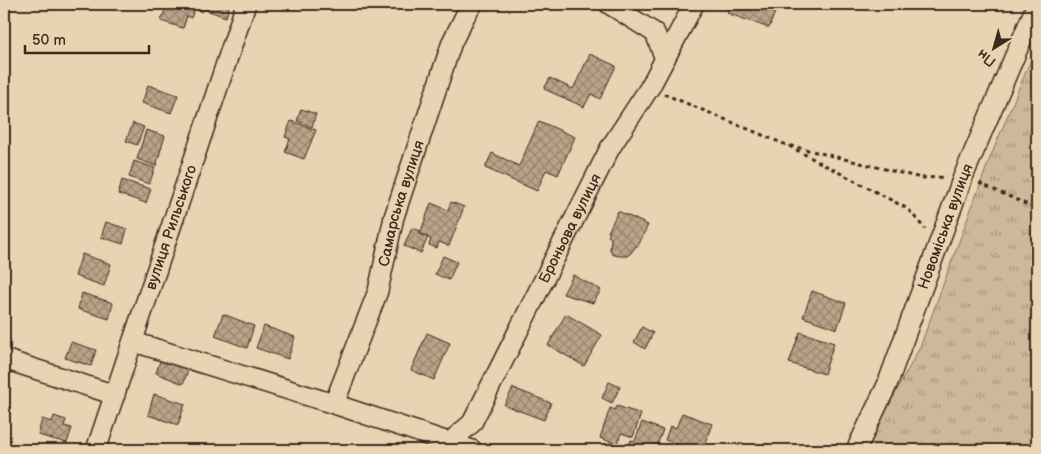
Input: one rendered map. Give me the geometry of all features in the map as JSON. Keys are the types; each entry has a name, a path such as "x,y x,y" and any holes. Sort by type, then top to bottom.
{"street":[{"name":"вулиця Рильського","path":"96,450 134,342 246,4"},
{"name":"Самарська вулиця","path":"334,404 378,292 394,217 452,42 473,4"},
{"path":"609,4 655,32 665,59"},
{"name":"Броньова вулиця","path":"447,446 472,423 610,148 650,87 694,4"},
{"name":"Новоміська вулиця","path":"856,450 887,385 963,177 1037,4"},
{"path":"134,342 334,404 447,446 472,450"},
{"path":"4,359 116,395"}],"path":[{"path":"650,87 784,144 908,209 924,226 936,253"},
{"path":"784,144 921,178 963,177 1037,209"}],"green space":[{"path":"1037,45 1037,450 865,450 920,347 990,158"}],"building":[{"path":"167,4 196,4 191,18 187,16 183,28 161,21"},
{"path":"199,4 230,4 226,17 203,9 202,12 197,10"},
{"path":"731,4 778,4 769,28 727,13"},
{"path":"590,54 616,66 600,99 591,94 584,107 544,89 550,78 573,89"},
{"path":"148,85 178,95 171,113 142,103"},
{"path":"301,109 316,114 312,127 297,121"},
{"path":"291,121 316,130 304,159 285,152 290,139 285,137"},
{"path":"539,121 575,137 558,175 546,170 537,191 485,168 492,153 519,166"},
{"path":"133,123 144,127 137,145 126,141"},
{"path":"146,130 165,136 156,166 137,159"},
{"path":"134,161 155,168 149,184 129,177"},
{"path":"122,180 151,189 146,203 118,194"},
{"path":"451,202 464,207 449,246 439,242 437,248 429,245 431,239 420,234 431,203 448,210"},
{"path":"618,211 648,225 638,246 627,256 612,254 610,250 611,238 608,236 610,233 608,232"},
{"path":"106,222 127,229 123,244 101,237"},
{"path":"412,228 421,231 420,234 428,237 421,253 404,246"},
{"path":"82,254 111,264 104,286 75,276"},
{"path":"443,256 457,262 449,280 435,274"},
{"path":"573,275 601,290 593,303 563,294"},
{"path":"812,291 846,303 837,329 803,317"},
{"path":"82,293 113,303 109,319 78,309"},
{"path":"223,314 254,326 247,348 215,336"},
{"path":"566,314 602,335 584,366 548,345"},
{"path":"264,326 295,337 288,359 256,348"},
{"path":"642,327 653,333 645,349 634,342"},
{"path":"800,332 834,343 824,374 789,363"},
{"path":"427,333 450,343 434,380 411,370"},
{"path":"71,342 96,350 91,366 65,358"},
{"path":"162,355 190,365 183,384 156,373"},
{"path":"609,382 620,387 612,403 602,398"},
{"path":"513,388 551,403 544,420 504,405"},
{"path":"154,394 185,404 178,425 148,415"},
{"path":"617,406 641,414 633,437 621,433 617,444 600,438 610,408 615,410"},
{"path":"682,413 712,424 702,450 692,450 665,440 670,426 676,428"},
{"path":"54,416 66,420 64,426 72,428 67,443 38,435 42,419 52,422"},
{"path":"642,422 663,430 655,450 637,450 628,447 631,440 635,441"}]}
